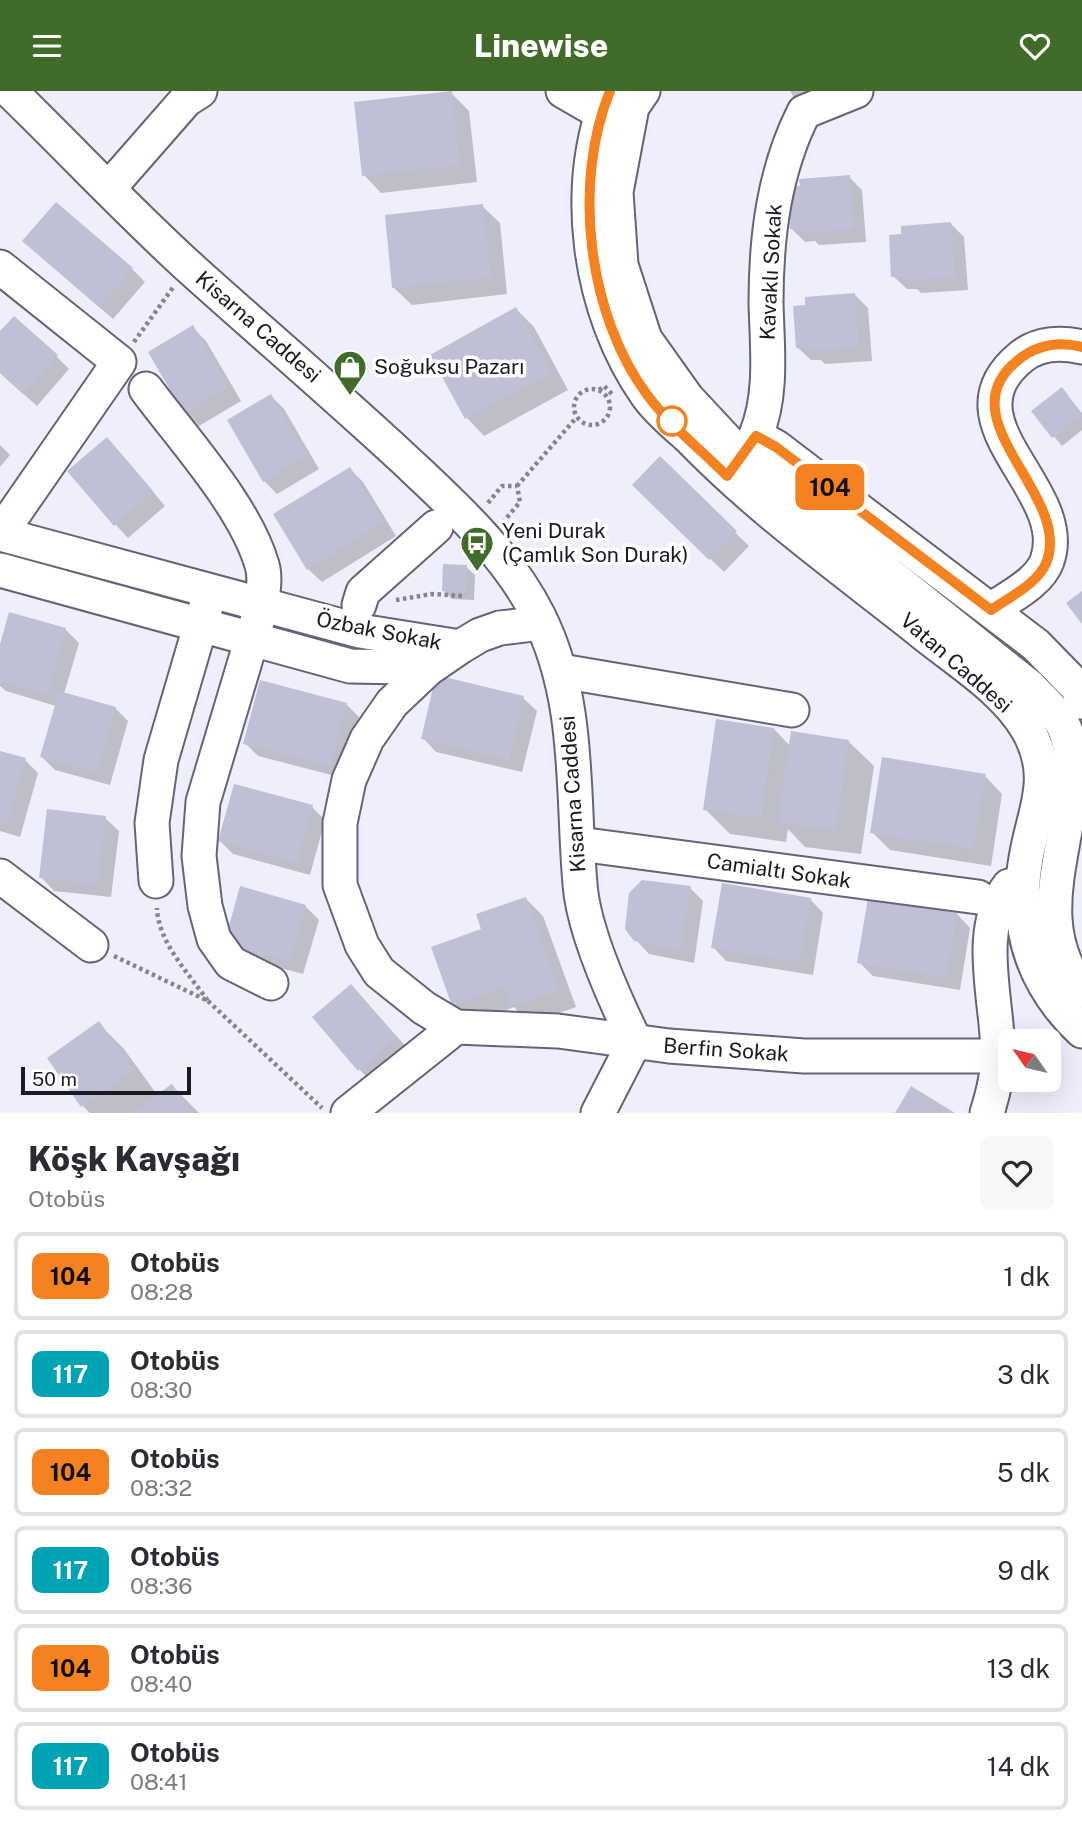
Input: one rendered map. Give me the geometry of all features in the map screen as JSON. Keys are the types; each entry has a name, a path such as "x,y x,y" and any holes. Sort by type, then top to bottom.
{"street":[{"name":"Kisarna Caddesi","path":"10,91 196,273 300,362 461,513 502,559 541,623 561,671 574,747 580,886 586,914 635,1041"},
{"path":"109,188 186,100 200,91"},
{"path":"563,91 607,103"},
{"name":"Vatan Caddesi","path":"643,91 632,107 616,192 621,265 645,338 687,398 741,456 985,683 1027,728 1038,752 1044,776 1038,815 1025,859 1026,928 1030,952 1042,984 1058,1009 1082,1031"},
{"name":"Kavaklı Sokak","path":"741,456 767,390 766,294 773,201 790,140 804,112 856,91"},
{"name":"Vatan Caddesi","path":"607,103 589,190 593,267 617,341 648,396 741,456 1031,687 1063,724 1072,759 1071,799 1054,893 1055,934 1070,947 1069,974 1082,991"},
{"path":"0,267 118,362 0,534"},
{"path":"991,610 1038,577 1047,561 1051,541 1044,511 1007,448 994,407 997,387 1008,368 1026,353 1045,345 1069,344 1082,347"},
{"path":"146,389 238,514 262,566 260,604 252,639 203,802 199,856 205,907 214,939 231,963 271,983"},
{"path":"741,456 776,447 1036,645 1078,688 1081,698"},
{"path":"359,605 363,592 436,527"},
{"name":"Özbak Sokak","path":"0,534 360,631 460,647"},
{"name":"Özbak Sokak","path":"0,570 350,666 384,669 402,667 460,647"},
{"path":"156,881 152,823 161,760 211,591"},
{"path":"348,1113 456,1027 424,1008 379,972 362,945 340,885 340,823 349,781 367,739 392,703 428,669 480,635 500,628 541,623"},
{"path":"561,671 792,710"},
{"path":"1071,799 1082,766"},
{"name":"Camialtı Sokak","path":"579,844 978,897"},
{"path":"0,876 91,945"},
{"path":"987,1113 994,1092 998,1056 991,956 994,908 1009,886 1024,882 1070,947"},
{"name":"Berfin Sokak","path":"456,1027 569,1032 635,1041 804,1056 998,1056"},
{"path":"598,1113 635,1041"}],"path":[{"path":"118,362 181,277"},
{"path":"600,390 609,399 610,411 604,422 586,425 576,418 573,406 582,391 600,390"},
{"path":"485,506 502,486 517,486 576,418"},
{"path":"502,523 520,502 517,486"},
{"path":"156,881 157,919 172,950 208,1001 327,1113"},
{"path":"91,945 208,1001"}],"building":[{"path":"452,91 460,165 362,176 354,102"},
{"path":"790,91 812,91 796,101"},
{"path":"850,175 854,229 804,233 804,228 790,229 787,187 800,186 799,179"},
{"path":"56,202 133,268 99,307 22,241"},
{"path":"483,204 491,277 392,288 385,215"},
{"path":"951,222 955,277 906,280 906,276 891,277 889,235 901,234 901,226"},
{"path":"855,293 859,348 810,351 810,347 796,348 793,306 805,305 805,297"},
{"path":"516,307 552,372 465,419 430,355"},
{"path":"14,316 58,355 23,394 0,373 0,331"},
{"path":"193,325 229,387 184,414 148,352"},
{"path":"1062,387 1082,415 1052,438 1031,411"},
{"path":"271,394 307,455 263,482 227,420"},
{"path":"107,437 153,491 114,526 67,471"},
{"path":"660,456 737,531 709,560 632,485"},
{"path":"350,467 384,522 307,570 273,514"},
{"path":"443,564 467,565 466,592 442,591"},
{"path":"1082,591 1082,624 1066,603"},
{"path":"9,612 66,628 48,695 0,681 0,644"},
{"path":"436,675 524,696 509,760 421,739"},
{"path":"260,680 347,703 330,766 243,744"},
{"path":"59,691 116,707 97,773 40,757"},
{"path":"716,719 774,728 761,818 703,810"},
{"path":"791,731 849,740 836,830 778,822"},
{"path":"0,751 26,758 7,825 0,823"},
{"path":"882,757 986,774 973,849 870,833"},
{"path":"234,784 313,805 297,863 218,841"},
{"path":"47,809 106,816 98,885 39,878"},
{"path":"642,880 691,886 681,951 634,941 625,929 629,893"},
{"path":"722,883 811,898 800,962 711,948"},
{"path":"240,886 306,905 290,962 224,944"},
{"path":"526,897 559,990 511,1007 504,987 452,1006 431,947 481,929 476,914"},
{"path":"868,898 957,913 947,978 857,963"},
{"path":"351,984 397,1037 358,1071 312,1017"},
{"path":"99,1021 134,1070 81,1107 47,1058"},
{"path":"172,1084 193,1113 131,1113"},
{"path":"911,1086 955,1113 895,1113"}],"bus line":[{"name":"104","path":"610,91 597,142 589,190 593,267 617,341 648,396 727,476 756,436 776,447 836,491 991,610 1038,577 1047,561 1051,541 1048,521 1007,448 994,407 997,387 1008,368 1026,353 1045,345 1069,344 1082,347"}],"place":[{"name":"Soğuksu Pazarı","path":"350,397"},
{"name":"Yeni Durak (Çamlık Son Durak)","path":"477,573"}]}
